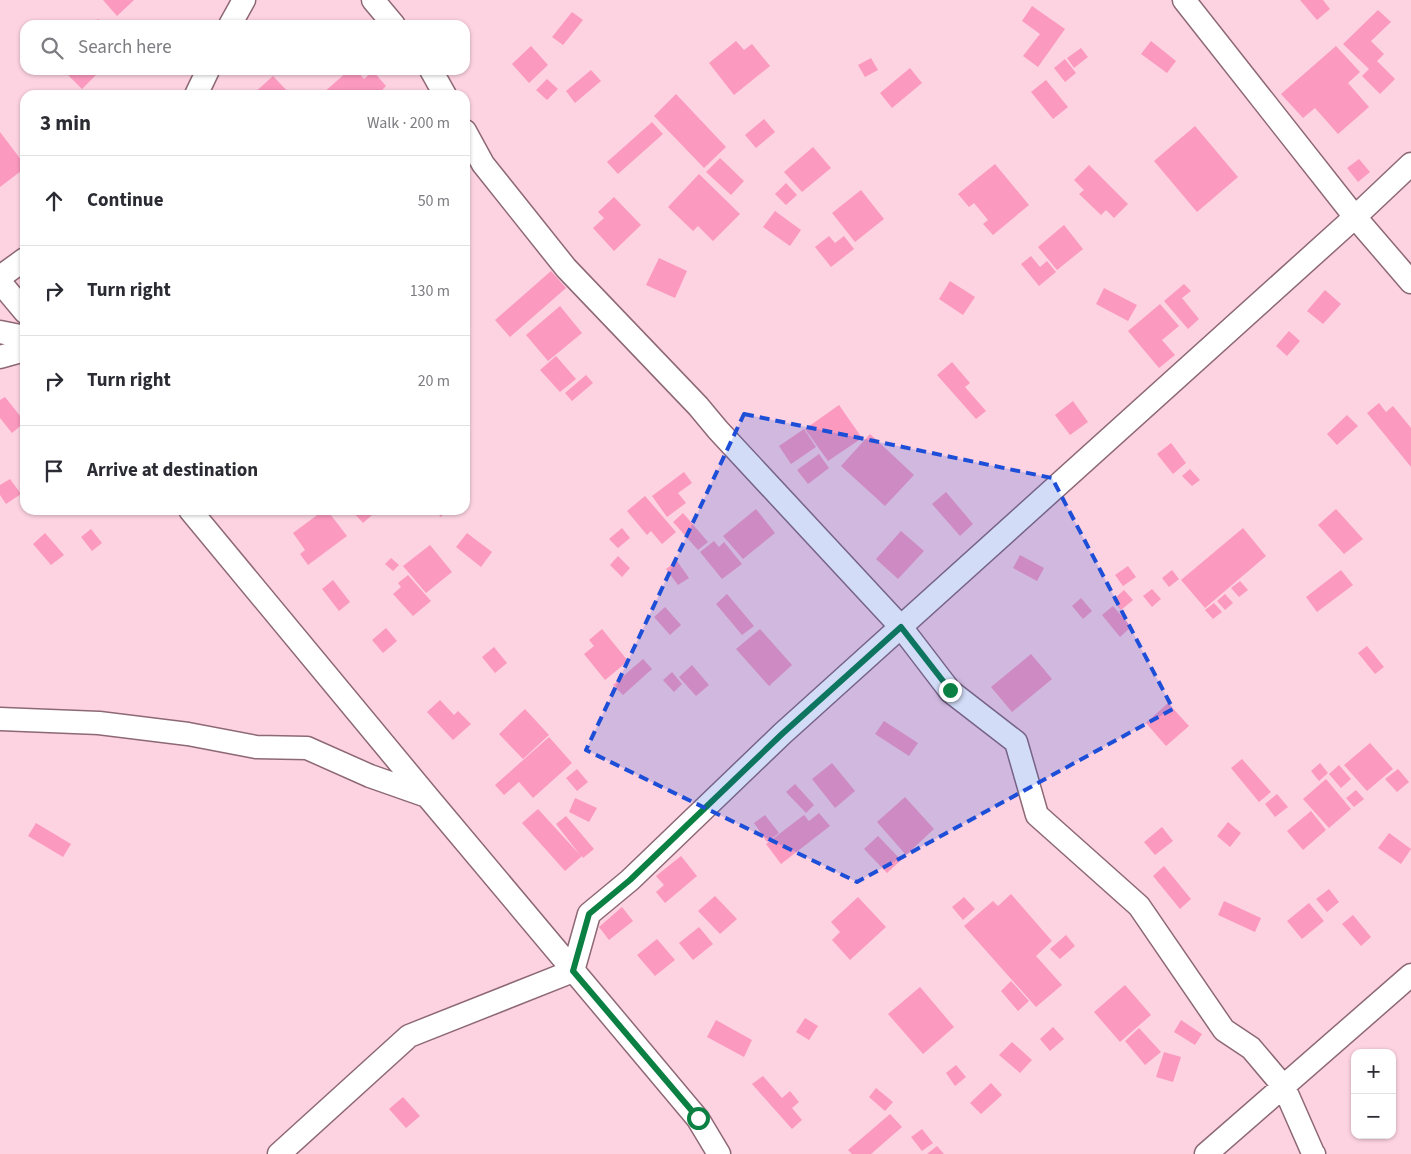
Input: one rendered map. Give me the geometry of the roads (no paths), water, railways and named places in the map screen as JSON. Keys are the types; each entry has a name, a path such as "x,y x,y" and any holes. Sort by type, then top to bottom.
{"street":[{"path":"233,20 244,0"},
{"path":"373,0 390,20"},
{"path":"1184,0 1355,217 1411,282"},
{"path":"198,90 206,75"},
{"path":"435,75 443,90"},
{"path":"470,141 482,164 566,268 698,406 718,430 901,627 950,690 1016,742 1037,815 1139,906 1224,1030 1251,1048 1284,1087 1314,1154"},
{"path":"573,971 589,914 630,880 782,734 1355,217 1411,164"},
{"path":"0,277 20,263"},
{"path":"0,282 20,306"},
{"path":"0,332 20,336"},
{"path":"0,357 20,351"},
{"path":"194,515 573,971 698,1118 719,1154"},
{"path":"0,718 99,723 188,734 256,747 306,748 370,776 427,796"},
{"path":"279,1154 409,1036 573,971"},
{"path":"1206,1154 1411,975"}]}
